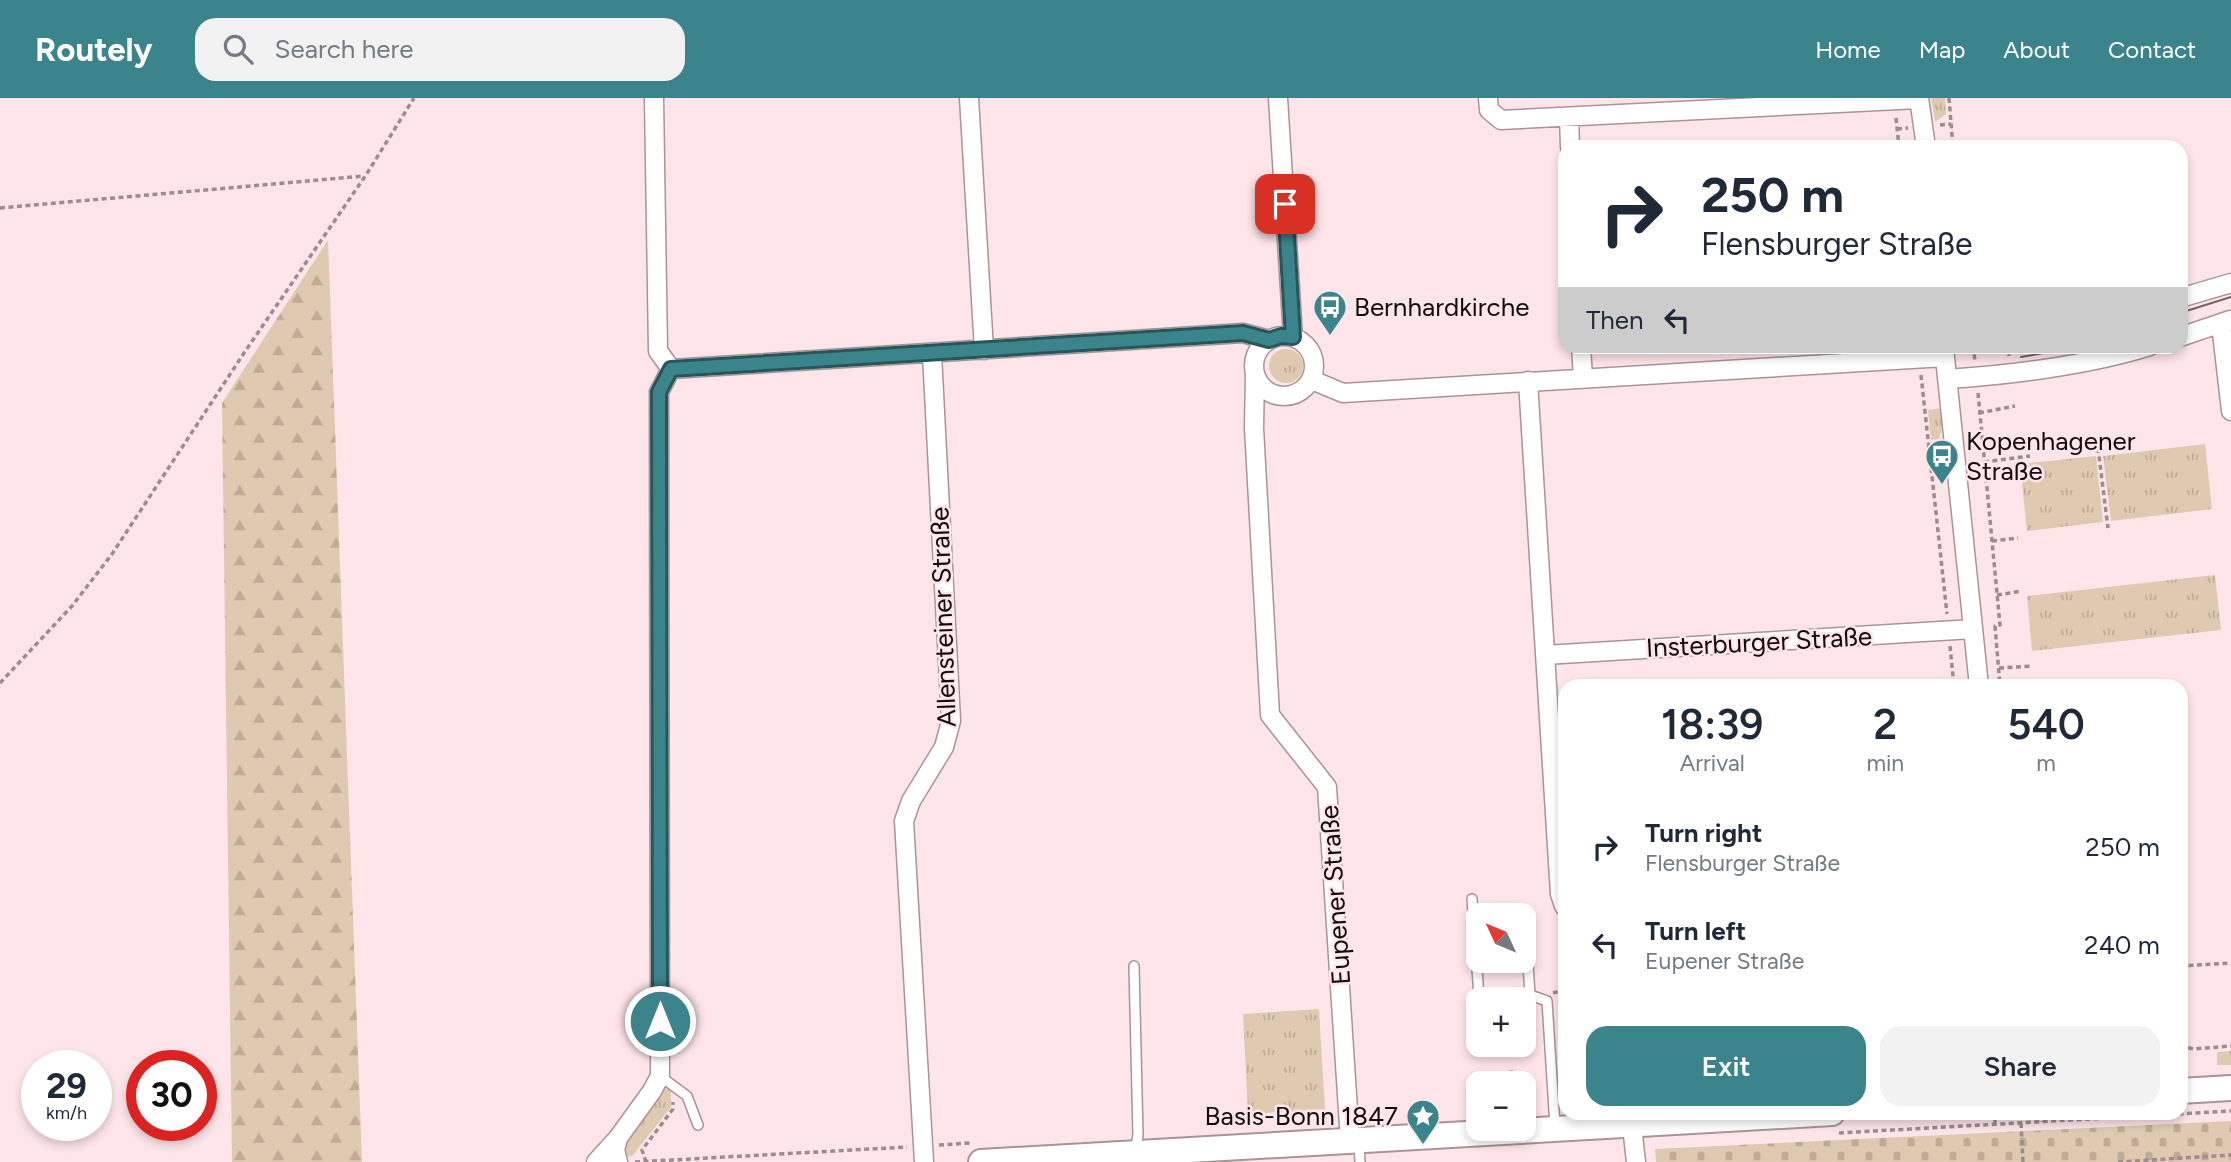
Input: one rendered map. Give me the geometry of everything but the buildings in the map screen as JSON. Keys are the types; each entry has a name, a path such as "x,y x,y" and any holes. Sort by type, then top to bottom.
{"main road":[{"path":"2188,1091 2231,1088"},
{"path":"981,1162 1135,1154 1357,1148 1693,1120"}],"street":[{"path":"654,98 658,351 671,369"},
{"path":"969,98 984,350"},
{"path":"1278,98 1293,337"},
{"path":"1488,98 1489,110 1501,120 1919,98 1925,140"},
{"path":"1569,117 1570,140"},
{"path":"2188,296 2231,283"},
{"path":"2188,334 2226,322 2231,411"},
{"path":"671,369 1243,333 1269,340"},
{"path":"1281,336 1293,337 1309,349 1315,364 1312,380 1302,391 1289,397 1275,395 1262,387 1255,374 1254,361 1259,349 1269,340 1281,336"},
{"name":"Allensteiner Straße","path":"924,1162 904,821 911,801 944,747 951,721 932,354"},
{"path":"1582,354 1583,378"},
{"path":"1312,380 1343,393 1917,354"},
{"path":"1945,354 1978,679"},
{"path":"1947,379 1977,377 2117,354"},
{"path":"596,1162 618,1138 660,1076 659,392 671,369"},
{"name":"Eupener Straße","path":"1255,374 1254,428 1270,715 1327,787 1357,1148"},
{"path":"1528,382 1558,862"},
{"name":"Insterburger Straße","path":"1545,655 1973,629"},
{"path":"1632,1126 1636,1162"},
{"path":"618,1138 615,1150 618,1162"}],"lane":[{"path":"1472,899 1478,987"},
{"path":"1133,966 1138,1129 1135,1154"},
{"path":"1536,997 1547,1001 1555,1130"},
{"path":"660,1076 687,1096 698,1125"}],"path":[{"path":"0,684 72,606 112,554 244,353 366,176 414,98"},
{"path":"1949,98 1952,140"},
{"path":"1894,100 1898,140"},
{"path":"1935,126 1951,124"},
{"path":"0,208 366,176"},
{"path":"1974,354 1976,368"},
{"path":"1978,392 2000,625 1994,626 2000,679"},
{"path":"1979,413 2015,406"},
{"path":"1924,407 1934,471 1953,679"},
{"path":"2098,448 2108,528"},
{"path":"1984,462 2030,456"},
{"path":"1992,541 2018,538"},
{"path":"1997,595 2022,591"},
{"path":"1999,668 2032,666"},
{"path":"2188,965 2231,962"},
{"path":"2188,1047 2231,1046"},
{"path":"2021,1124 2023,1162"},
{"path":"2118,1162 2231,1155"}],"green space":[{"path":"1931,98 1945,98 1946,114 1935,122"},
{"path":"328,240 362,1162 232,1162 222,403"},
{"path":"1286,349 1298,354 1303,366 1298,378 1286,383 1274,378 1269,366 1274,354"},
{"path":"1942,408 1939,439 1931,440 1928,410"},
{"path":"2205,444 2212,509 2111,521 2103,456"},
{"path":"2096,456 2103,522 2027,531 2020,464"},
{"path":"2215,575 2221,630 2032,651 2027,596"},
{"path":"1319,1009 1325,1109 1248,1114 1243,1014"},
{"path":"2231,1051 2231,1065 2217,1065 2217,1052"},
{"path":"671,1087 671,1107 633,1155 625,1158 624,1145 628,1137 660,1091"},
{"path":"2231,1121 2231,1162 1656,1162 1655,1149"}],"tram line":[{"path":"2188,310 2231,297"},
{"path":"2021,357 2038,354"}],"place":[{"name":"Bernhardkirche","path":"1330,337"},
{"name":"Kopenhagener Straße","path":"1942,486"},
{"name":"Basis-Bonn 1847","path":"1423,1146"}],"route":[{"path":"660,1021 659,392 671,369 1243,333 1269,340 1281,336 1293,337 1285,204"}]}
